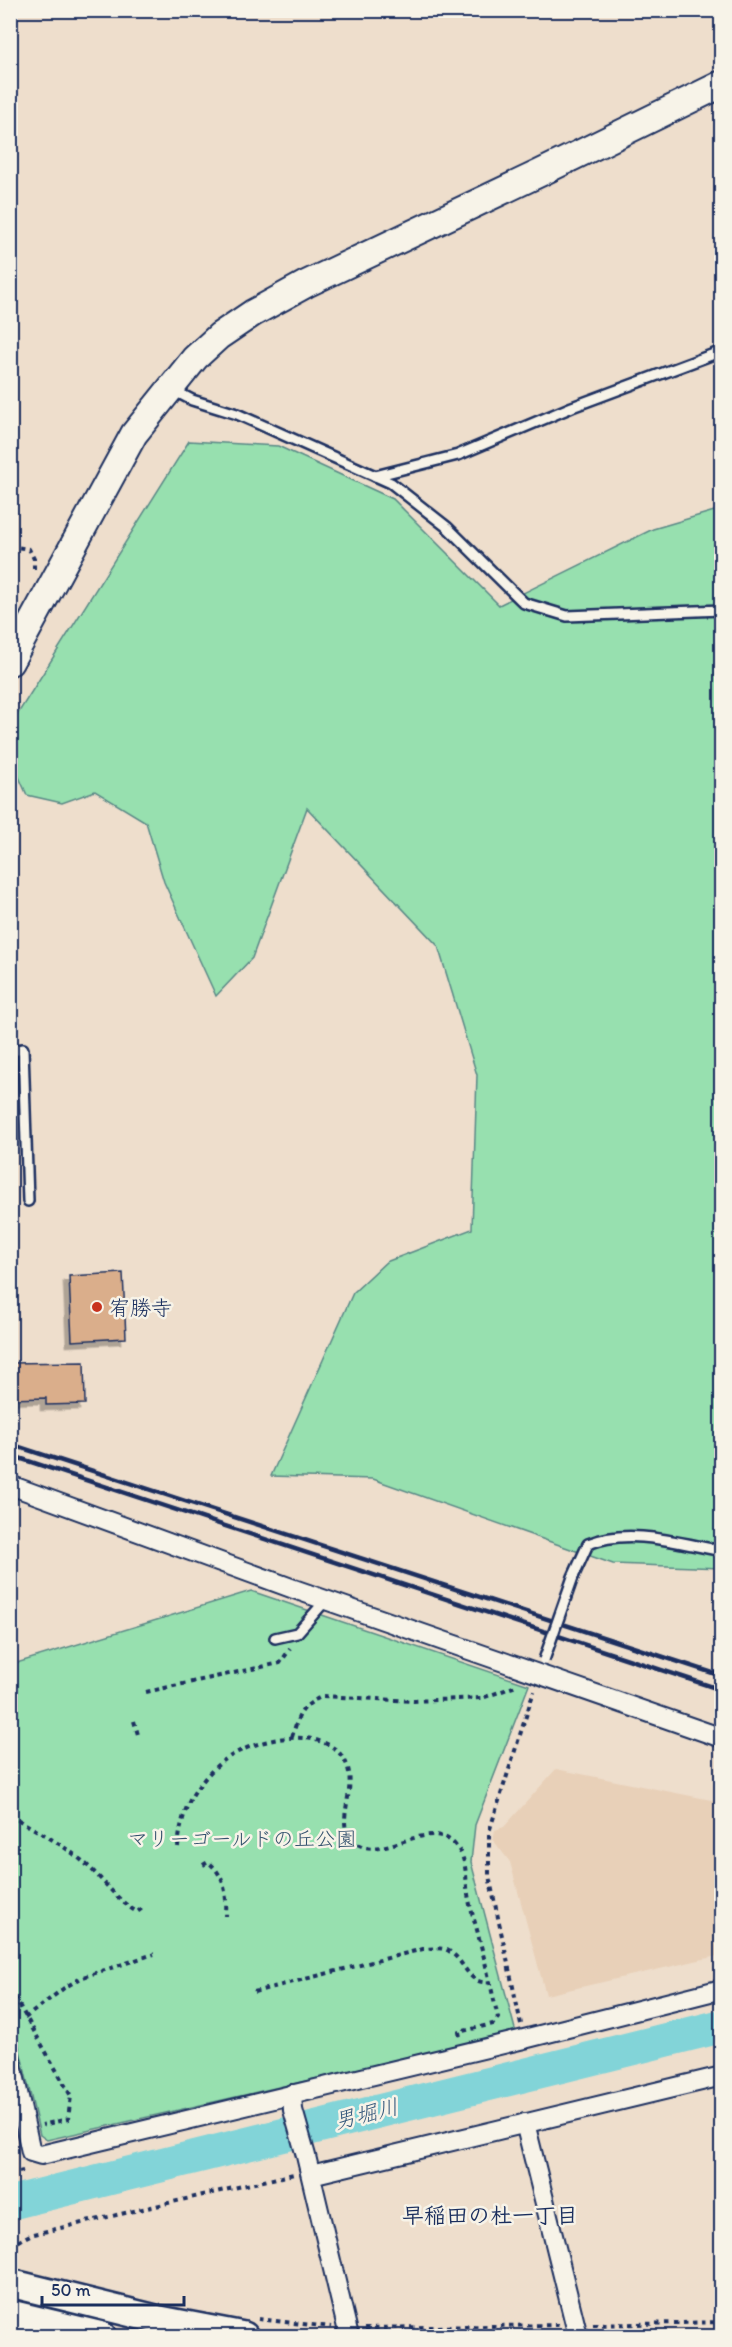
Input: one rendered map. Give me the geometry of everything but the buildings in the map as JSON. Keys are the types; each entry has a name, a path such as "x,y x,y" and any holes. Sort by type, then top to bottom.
{"main road":[{"path":"10,2283 160,2320 244,2337"},
{"path":"10,2314 102,2337"}],"street":[{"path":"10,662 134,434 195,358 219,336 306,284 722,84"},
{"path":"10,1485 326,1600 537,1669 722,1738"},
{"path":"10,2056 31,2152 41,2155 292,2102 464,2052 722,1989"},
{"path":"309,2167 525,2123 722,2076"},
{"path":"292,2102 349,2337"},
{"path":"525,2123 578,2337"}],"lane":[{"path":"375,476 458,455 572,407 722,351"},
{"path":"170,388 192,400 237,414 391,483 447,527 524,603 567,616 722,610"},
{"path":"10,1051 23,1049 28,1201"},
{"path":"537,1669 588,1544 602,1538 625,1535 722,1551"},
{"path":"275,1638 297,1634 326,1600"}],"path":[{"path":"10,546 29,549 34,559 35,586 44,598"},
{"path":"146,1692 280,1663 290,1649"},
{"path":"292,1737 299,1713 310,1702 322,1696 413,1701 482,1698 516,1685 537,1669"},
{"path":"524,2039 489,1876 489,1833 537,1669"},
{"path":"134,1720 138,1738"},
{"path":"178,1846 179,1830 190,1800 196,1789 222,1761 256,1744 292,1737 327,1743 342,1756 351,1786 344,1817 345,1829 353,1841 367,1847 385,1846 421,1836 438,1835 456,1846 466,1865 468,1894 498,2018 493,2025 459,2032 464,2052"},
{"path":"10,1815 63,1847 88,1866 124,1905 137,1912 144,1907"},
{"path":"203,1865 208,1862 218,1870 227,1896 226,1916"},
{"path":"254,1992 423,1948 446,1949 461,1961 472,1978 482,1983 491,1982"},
{"path":"25,2018 64,1988 83,1977 154,1954"},
{"path":"10,1989 71,2096 68,2119 27,2129"},
{"path":"10,2246 30,2235 309,2167"},
{"path":"10,2175 27,2170"}],"shaded area":[{"path":"556,1769 721,1802 721,1955 546,1995 510,1862 493,1840 495,1830 504,1827"}],"green space":[{"path":"189,441 278,446 393,499 499,605 653,529 721,509 721,1568 613,1564 373,1479 271,1476 353,1293 386,1262 472,1229 477,1075 438,946 307,808 252,958 216,996 164,882 146,822 95,791 62,803 27,795 11,759 10,726"},
{"name":"マリーゴールドの丘公園","path":"251,1591 529,1685 475,1825 471,1862 516,2033 47,2140 40,2135 17,2038 11,2030 10,1665"}],"waterway":[{"name":"男堀川","path":"10,2203 722,2026"}],"railway":[{"path":"10,1444 722,1676"},
{"path":"10,1455 722,1690"}],"place":[{"name":"宥勝寺","path":"97,1307"}],"district":[{"name":"早稲田の杜一丁目","path":"490,2215"}]}
